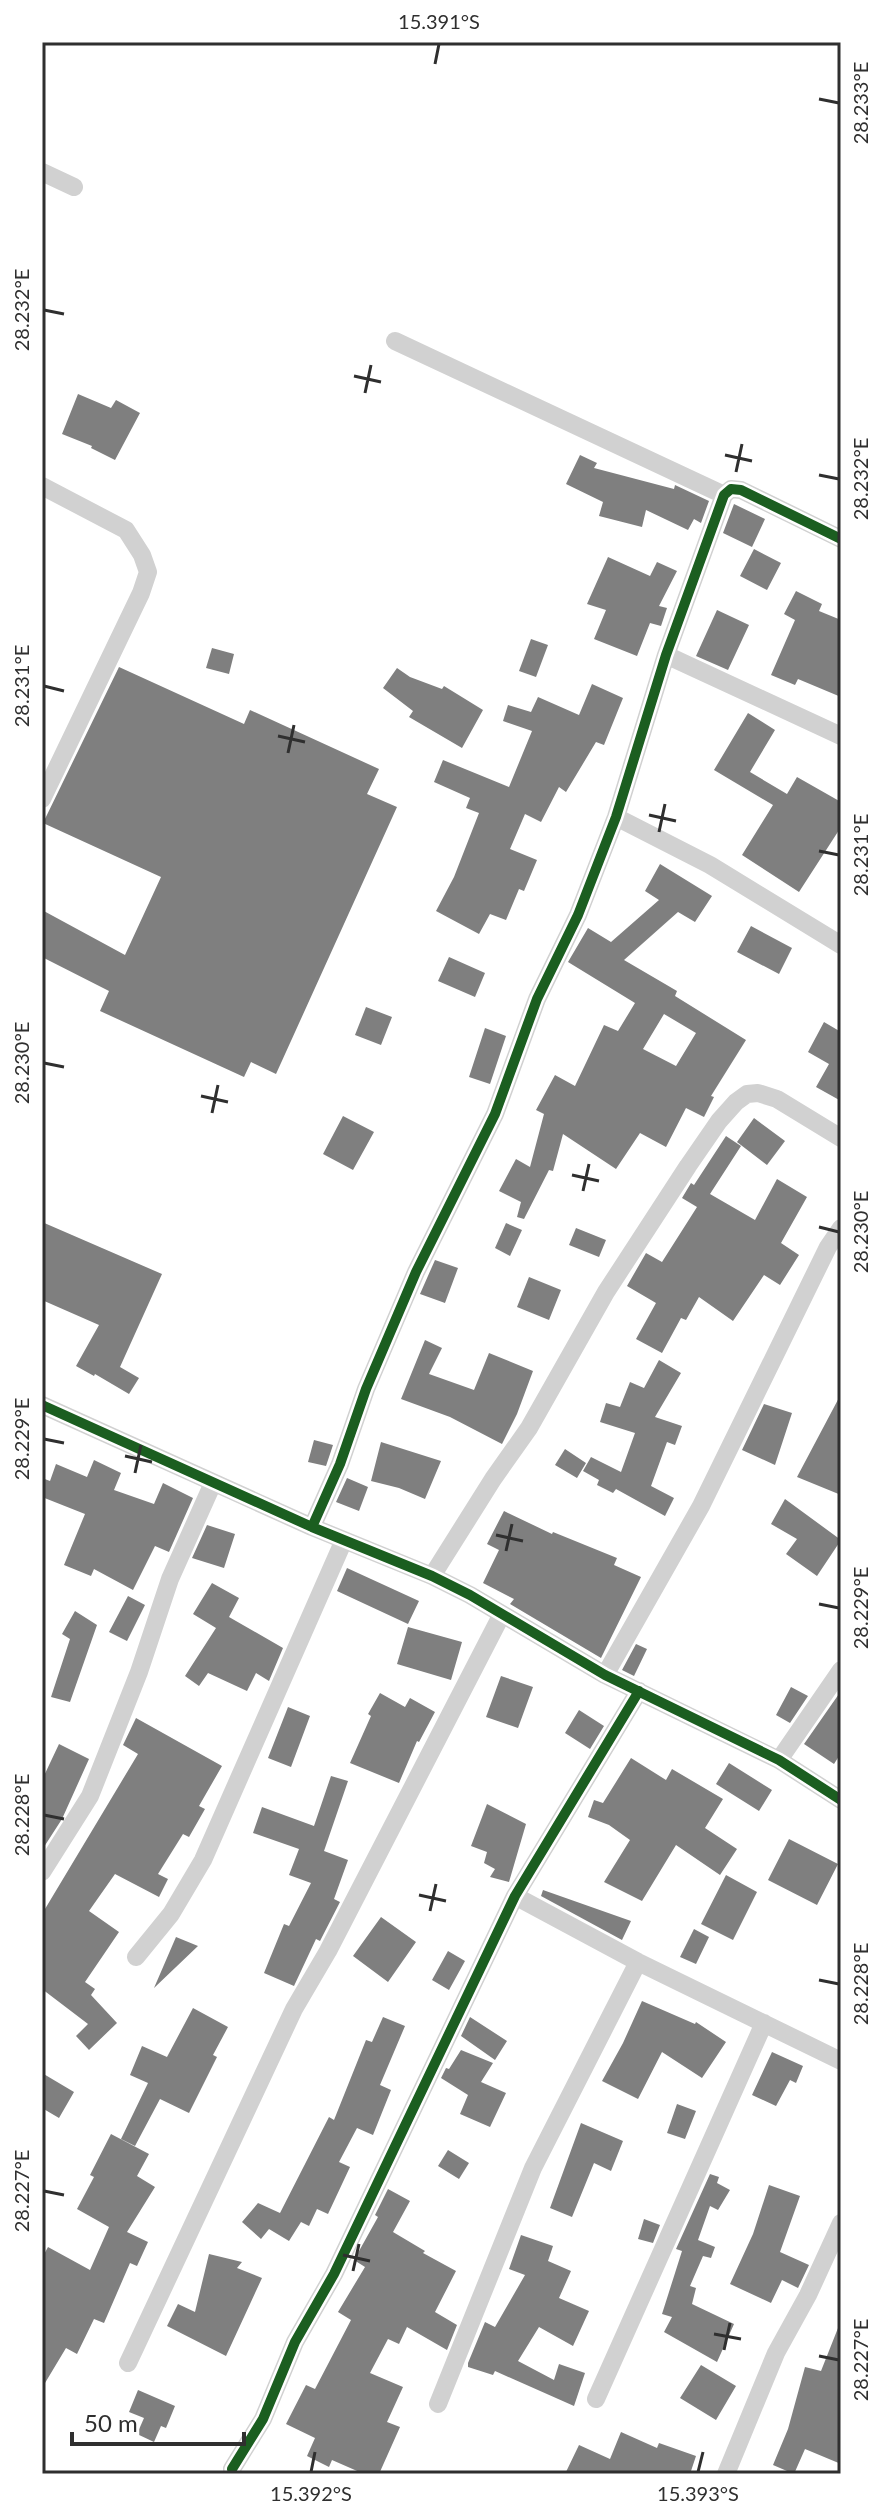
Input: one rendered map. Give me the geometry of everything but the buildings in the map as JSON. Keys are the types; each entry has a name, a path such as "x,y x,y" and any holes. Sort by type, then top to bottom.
{"street":[{"path":"42,172 74,187"},
{"path":"395,341 724,495"},
{"path":"42,486 126,530 142,555 148,572 141,593 42,799"},
{"path":"312,1527 416,1272 495,1114 537,999 578,915 616,817 666,655 724,495 731,489 741,490 841,539"},
{"path":"666,655 841,736"},
{"path":"616,817 710,865 841,945"},
{"path":"432,1576 529,1428 606,1292 688,1166 736,1102 747,1094 758,1093 777,1099 841,1138"},
{"path":"605,1675 701,1506 828,1247 841,1228"},
{"path":"42,1405 312,1527 432,1576 605,1675 779,1760 841,1800"},
{"path":"42,1872 90,1796 139,1672 170,1579 213,1483"},
{"path":"136,1957 171,1914 203,1860 344,1540"},
{"path":"128,2363 294,2009 336,1937 502,1614"},
{"path":"779,1760 841,1670"},
{"path":"232,2469 263,2419 295,2342 334,2274 515,1896 639,1691"},
{"path":"515,1896 638,1962 841,2061"},
{"path":"438,2404 533,2168 638,1962"},
{"path":"596,2399 764,2023"},
{"path":"726,2474 776,2353 808,2295 841,2223"}],"cycle path":[{"path":"312,1527 416,1272 495,1114 537,999 578,915 616,817 666,655 724,495 731,489 741,490 841,539"},
{"path":"42,1405 312,1527 432,1576 605,1675 779,1760 841,1800"},
{"path":"232,2469 263,2419 295,2342 334,2274 515,1896 639,1691"}]}
